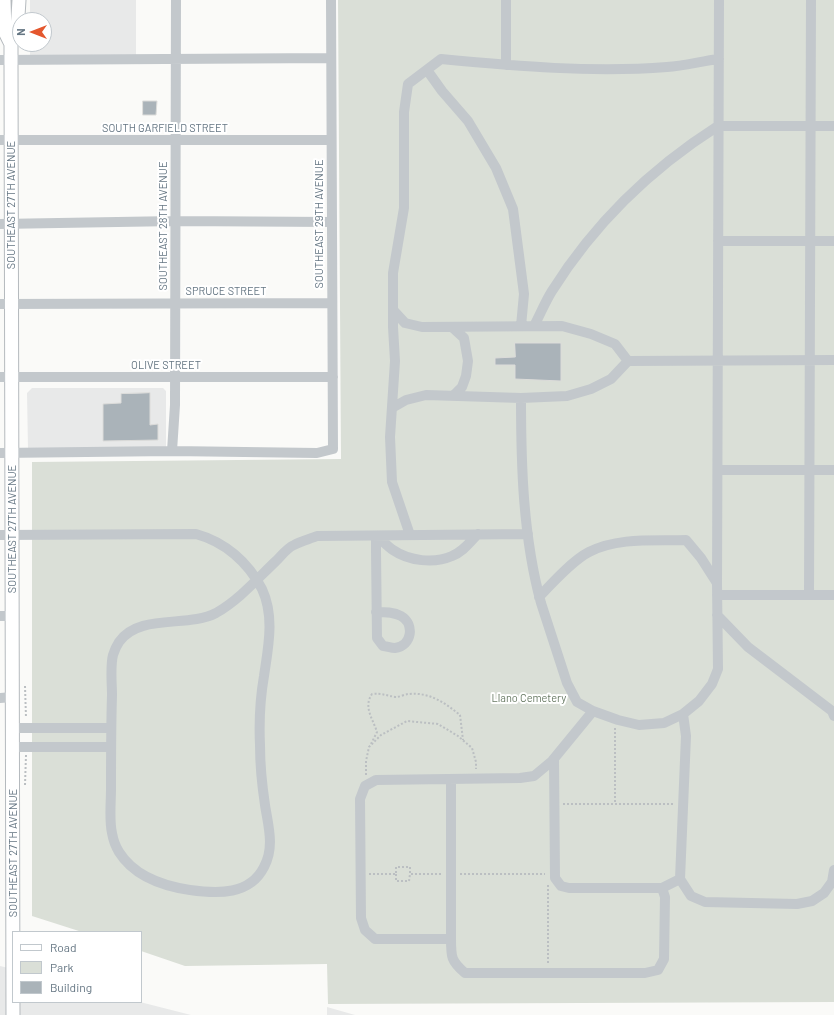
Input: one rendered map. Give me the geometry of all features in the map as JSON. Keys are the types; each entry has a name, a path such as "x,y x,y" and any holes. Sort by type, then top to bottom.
{"main road":[{"name":"SOUTHEAST 27TH AVENUE","path":"4,0 5,32 10,44"},
{"name":"SOUTHEAST 27TH AVENUE","path":"13,931 13,698 6,616 5,60 10,44 18,32 19,0"},
{"name":"SOUTHEAST 27TH AVENUE","path":"13,1003 13,1015"}],"street":[{"name":"SOUTHEAST 28TH AVENUE","path":"172,451 176,304 176,0"},
{"name":"SOUTHEAST 29TH AVENUE","path":"172,451 317,453 333,449 331,0"},
{"path":"506,0 506,65"},
{"path":"521,398 521,455 528,534 534,576 539,597 568,682 577,702 593,711 615,719 639,725 664,723 683,714 699,701 712,684 718,668 719,0"},
{"path":"809,595 811,0"},
{"path":"5,60 331,58"},
{"path":"410,535 392,482 390,437 395,361 392,310 393,273 404,208 404,112 408,84 441,59 506,65 618,70 669,67 719,59"},
{"path":"427,70 468,121 496,168 514,209 524,294 521,326"},
{"path":"534,326 551,292 583,248 619,205 664,164 718,126 834,126"},
{"name":"SOUTH GARFIELD STREET","path":"6,140 331,140"},
{"path":"6,224 176,221 331,222"},
{"path":"718,241 834,241"},
{"name":"SPRUCE STREET","path":"6,304 332,302"},
{"path":"392,310 406,323 422,327 562,326 591,334 615,344 628,361"},
{"path":"452,327 464,338 468,361 466,376 462,387 452,396"},
{"path":"392,408 406,400 426,395 521,398 568,396 591,389 611,379 628,361 834,360"},
{"name":"OLIVE STREET","path":"6,377 333,377"},
{"path":"6,453 172,451"},
{"path":"718,470 834,470"},
{"path":"6,535 196,534 209,537 226,546 249,568 256,580 262,590 270,619 268,648 263,677 260,716 260,745 265,803 270,830 270,852 264,868 255,880 245,888 226,892 199,891 173,887 146,877 129,865 118,850 111,832 111,728 113,656 119,641 136,628 152,624 196,619 215,613 249,587 256,580 292,545 317,536 528,534"},
{"path":"376,536 393,550 415,560 429,560 452,556 465,548 478,534"},
{"path":"376,536 376,612"},
{"path":"539,597 557,578 589,552 623,542 686,540 701,558 717,583"},
{"path":"717,595 834,595"},
{"path":"717,615 748,647 833,712"},
{"path":"0,698 13,698"},
{"path":"451,939 375,939 364,930 361,918 360,799 365,786 376,780 520,778 534,776 554,759 593,711"},
{"path":"683,714 686,736 680,879 691,896 705,902 797,904 812,901 824,892 833,882 834,870"},
{"path":"13,728 111,728"},
{"path":"13,747 111,747"},
{"path":"554,759 555,878 561,886 569,888 662,888 680,879"},
{"path":"451,779 451,954 454,964 465,973 645,973 658,970 664,959 665,897 662,888"}],"path":[{"path":"25,686 26,720"},
{"path":"370,784 366,775 366,761 377,732 368,709 368,700 372,694 383,693 396,696 409,694 421,695 442,700 460,715 463,740"},
{"path":"615,719 615,804"},
{"path":"371,746 381,735 407,721 438,724 463,740 472,748 476,762 476,779"},
{"path":"554,804 684,804"},
{"path":"396,874 396,881 409,881 410,874"},
{"path":"548,882 548,973"}],"shaded area":[{"path":"30,0 136,0 136,55 30,56 30,52 52,52 52,12 30,12"},
{"path":"32,388 163,388 166,391 166,448 28,449 27,393"},
{"path":"0,966 12,969 12,1003 142,1003 191,1015 0,1015"},
{"path":"327,1007 355,1015 327,1015"}],"green space":[{"name":"Llano Cemetery","path":"338,0 834,0 834,1002 328,1004 327,964 185,966 142,951 142,931 79,931 32,916 32,462 341,459"}],"building":[{"path":"143,101 157,101 156,115 143,115"},
{"path":"515,343 561,343 561,381 515,379 515,365 495,365 495,358 515,357"},
{"path":"150,393 150,425 158,424 158,440 103,441 103,404 121,403 121,394"}]}
